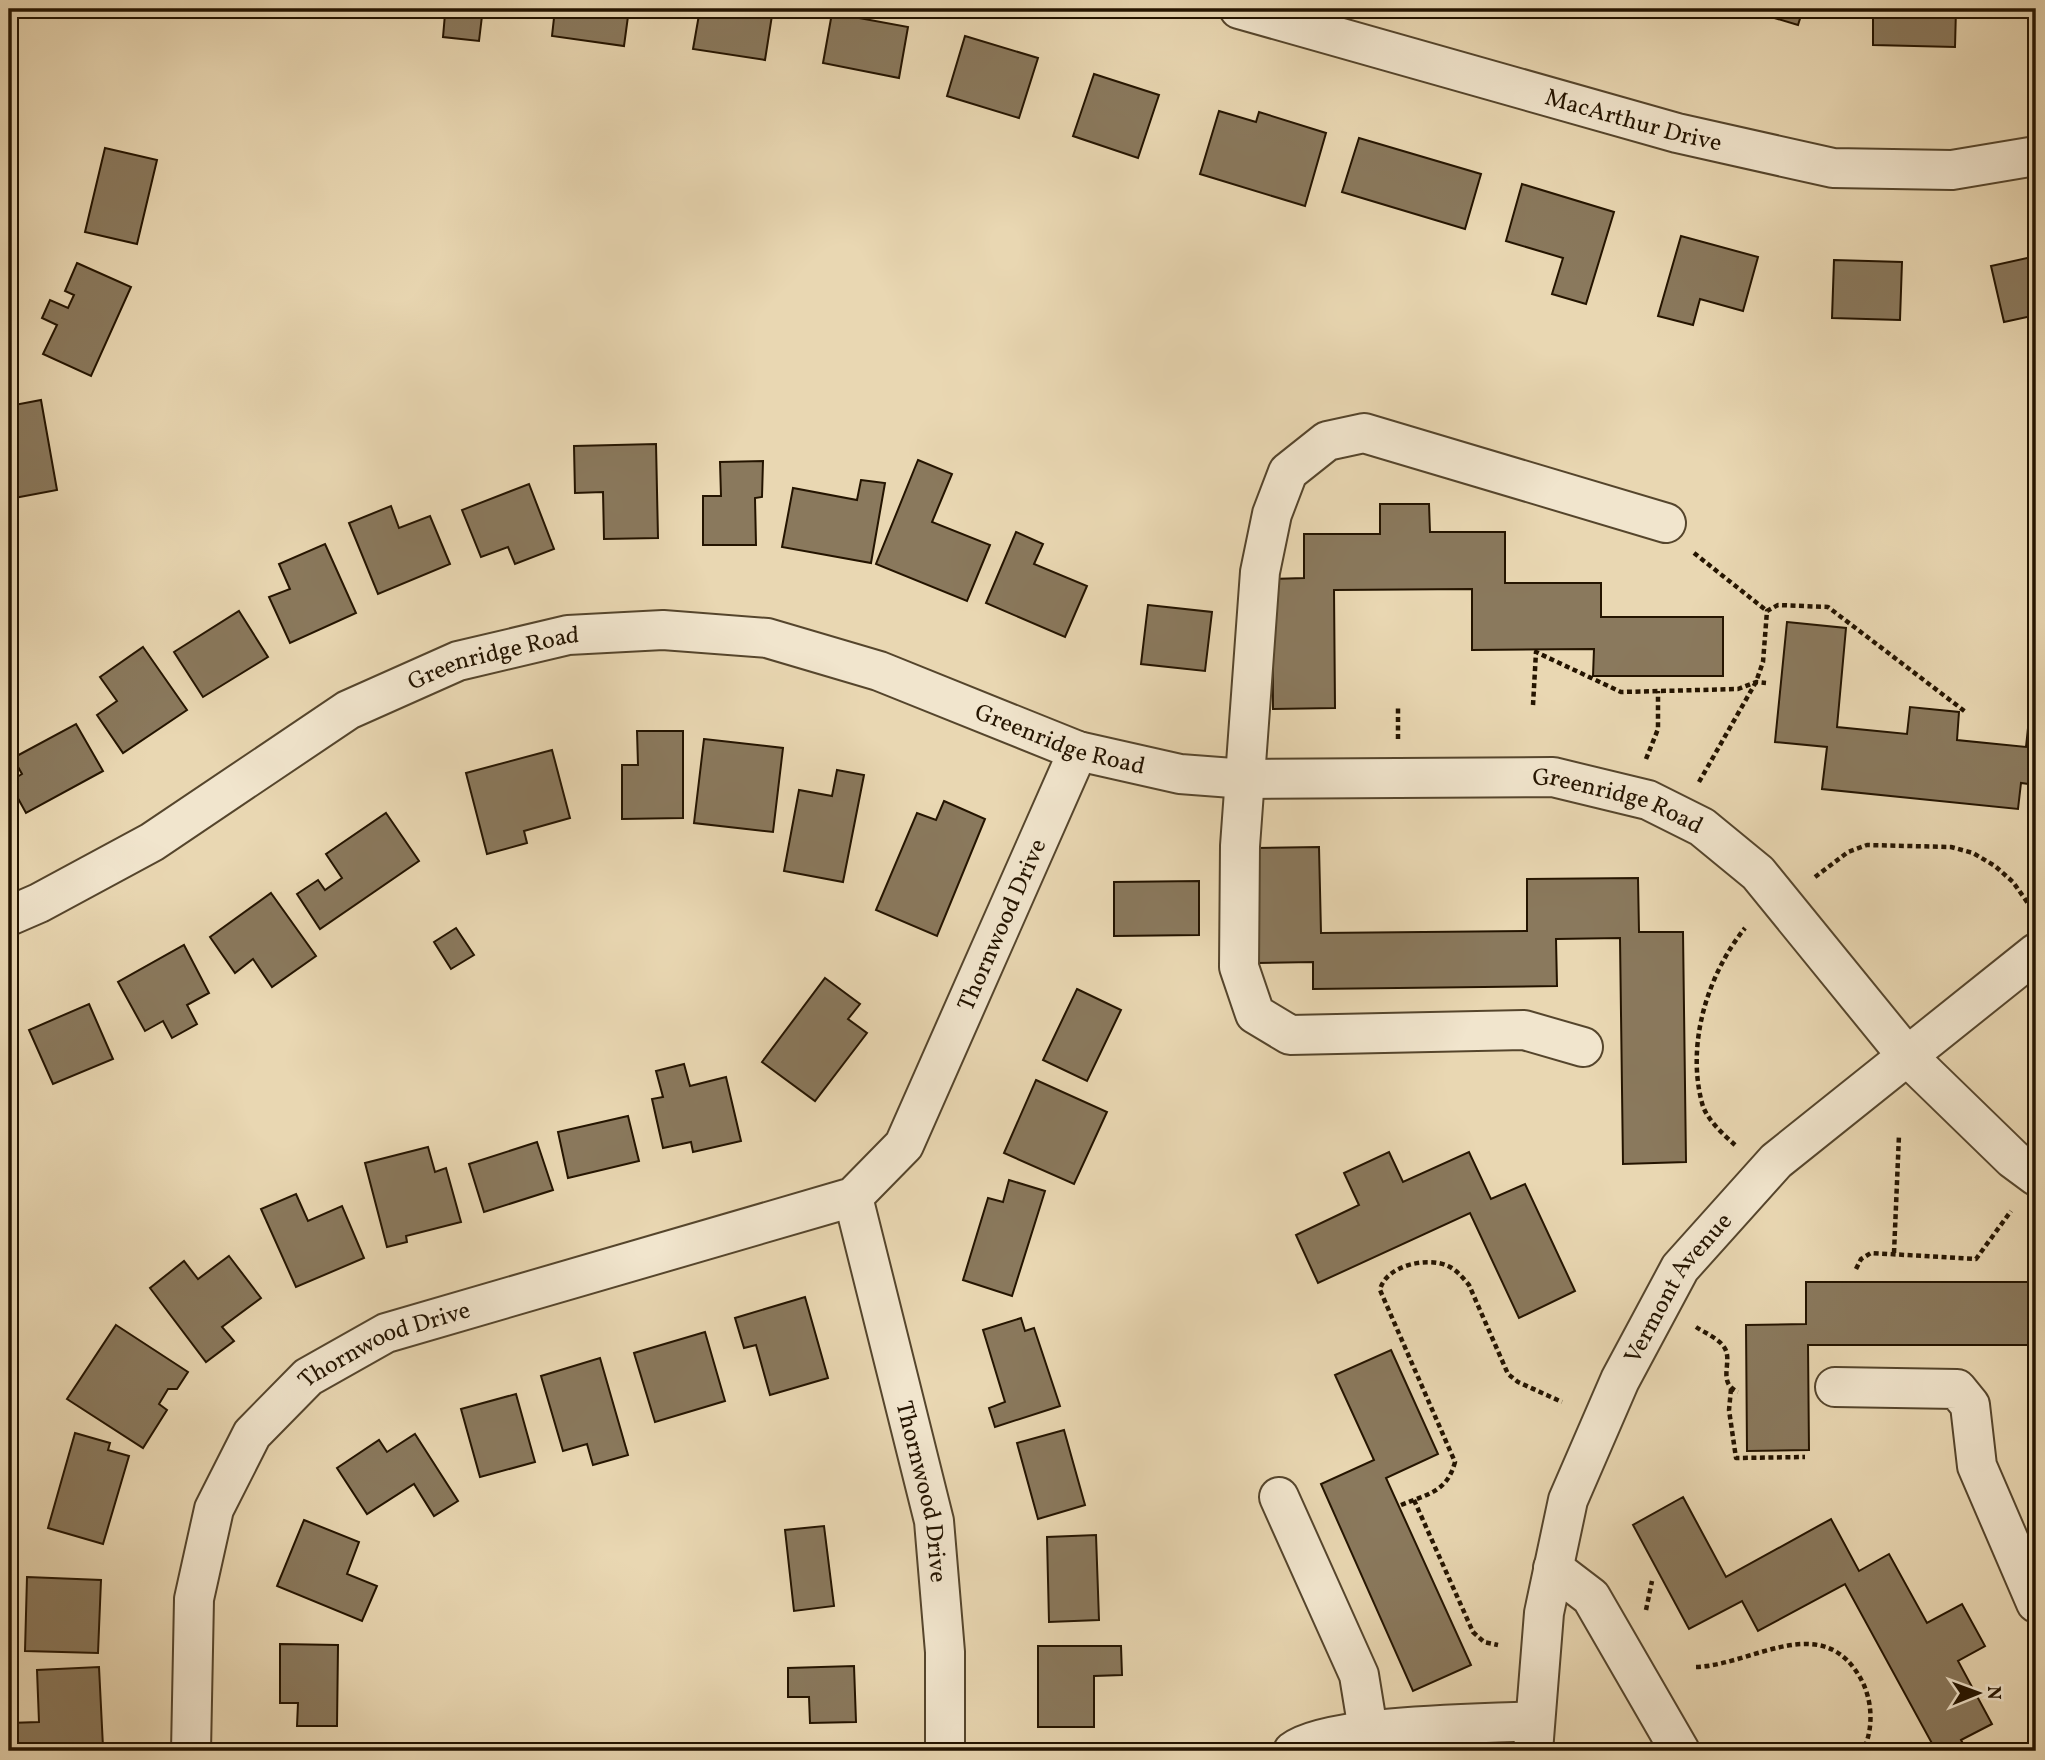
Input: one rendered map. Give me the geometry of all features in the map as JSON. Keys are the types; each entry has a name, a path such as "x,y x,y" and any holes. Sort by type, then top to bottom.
{"street":[{"name":"MacArthur Drive","path":"1239,9 1677,133 1833,168 1952,170 2036,156"},
{"path":"1583,1047 1524,1030 1290,1035 1255,1014 1239,967 1240,846 1260,572 1272,514 1288,472 1327,441 1364,433 1666,523"},
{"name":"Greenridge Road","path":"9,916 39,903 152,842 348,710 458,661 568,635 663,630 767,638 879,671 1078,751 1180,774 1246,779 1553,777 1648,800 1702,827 1758,873 1907,1056 2012,1159 2036,1176"},
{"name":"Thornwood Drive","path":"191,1751 194,1600 214,1509 252,1434 308,1377 386,1333 853,1197 904,1145 1078,751"},
{"name":"Vermont Avenue","path":"1533,1736 1544,1613 1568,1500 1620,1380 1680,1268 1776,1161 2036,953"},
{"name":"Thornwood Drive","path":"853,1197 934,1521 945,1652 945,1751"},
{"path":"1835,1387 1957,1389 1970,1405 1977,1466 2036,1603"},
{"path":"1279,1497 1359,1675 1368,1730"},
{"path":"1553,1568 1591,1597 1680,1751"},
{"path":"1293,1751 1303,1743 1368,1730 1533,1736"}],"path":[{"path":"1666,523 1676,539 1767,611"},
{"path":"1767,611 1779,605 1828,607 1968,713"},
{"path":"1697,786 1756,682 1763,662 1767,611"},
{"path":"1533,705 1536,652 1621,692 1738,689 1756,682 1766,683"},
{"path":"1644,763 1658,729 1658,691"},
{"path":"1807,885 1847,852 1867,845 1951,847 1973,853 1995,866 2013,882 2032,909"},
{"path":"1737,1146 1718,1129 1702,1105 1698,1042 1706,1002 1722,960 1745,928"},
{"path":"1894,1254 1899,1135"},
{"path":"1856,1269 1861,1259 1871,1253 1976,1259 2011,1210"},
{"path":"1401,1505 1444,1487 1455,1462 1380,1290 1382,1281 1391,1273 1429,1262 1446,1265 1459,1273 1469,1285 1508,1374 1518,1382 1562,1402"},
{"path":"1690,1322 1722,1343 1727,1350 1725,1377 1731,1389 1729,1410 1736,1458 1805,1457"},
{"path":"1731,1389 1738,1392"},
{"path":"1414,1500 1473,1632 1484,1642 1498,1644"},
{"path":"1696,1667 1745,1658 1791,1643 1805,1643 1833,1652 1852,1668 1869,1699 1871,1730 1863,1751"}],"building":[{"path":"423,9 505,9 504,18 482,16 479,41 443,37 445,14"},
{"path":"555,9 629,9 624,46 552,36"},
{"path":"700,9 773,9 765,60 693,49"},
{"path":"1744,9 1803,9 1798,25"},
{"path":"1873,9 1956,9 1955,47 1873,45"},
{"path":"832,13 908,27 899,78 823,63"},
{"path":"965,36 1038,58 1019,118 947,96"},
{"path":"1094,74 1159,95 1138,158 1073,136"},
{"path":"1219,111 1256,122 1259,112 1326,133 1305,206 1200,174"},
{"path":"1359,138 1481,174 1465,229 1342,192"},
{"path":"105,148 157,160 137,244 85,232"},
{"path":"1522,184 1614,212 1586,304 1552,294 1563,258 1506,241"},
{"path":"1681,236 1758,257 1743,311 1700,299 1693,325 1658,316"},
{"path":"2036,256 2036,315 2004,322 1991,266"},
{"path":"1834,260 1902,262 1900,320 1832,318"},
{"path":"77,263 131,287 91,376 43,354 57,325 42,318 50,300 68,308 74,295 65,291"},
{"path":"41,400 57,490 9,499 9,406"},
{"path":"656,444 658,538 604,539 603,492 575,493 574,446"},
{"path":"918,460 952,474 932,522 990,545 967,601 876,564"},
{"path":"763,461 762,497 755,498 756,545 703,545 703,496 721,496 720,462"},
{"path":"861,480 885,483 871,563 782,547 793,488 857,500"},
{"path":"529,484 554,549 515,564 508,547 481,557 462,510"},
{"path":"1380,504 1429,504 1430,532 1505,532 1505,583 1601,583 1601,617 1723,617 1723,676 1593,676 1594,649 1472,650 1472,589 1334,590 1335,708 1273,709 1272,579 1304,578 1304,534 1380,534"},
{"path":"391,506 399,528 430,516 450,564 378,594 349,523"},
{"path":"1016,532 1043,544 1034,564 1087,586 1065,637 986,603"},
{"path":"325,544 356,613 290,643 269,597 290,589 279,564"},
{"path":"1148,605 1212,612 1205,671 1141,664"},
{"path":"239,611 268,657 203,697 174,652"},
{"path":"1787,622 1846,628 1837,727 1907,734 1910,707 1959,712 1957,740 2026,747 2036,652 2036,785 2021,783 2018,809 1822,789 1827,747 1775,742"},
{"path":"143,647 187,710 123,753 97,715 117,701 100,677"},
{"path":"76,724 103,771 26,813 9,782 22,774 13,758"},
{"path":"637,731 683,731 683,818 622,819 622,765 638,765"},
{"path":"704,739 783,748 773,832 694,823"},
{"path":"552,750 570,818 524,831 527,843 487,854 466,773"},
{"path":"837,770 864,775 843,882 784,871 799,790 832,796"},
{"path":"944,801 985,819 937,936 876,910 917,813 936,820"},
{"path":"386,813 419,861 320,929 297,894 318,880 325,890 342,878 326,854"},
{"path":"1319,847 1321,933 1527,931 1527,879 1638,878 1639,932 1683,932 1686,1162 1623,1164 1620,938 1556,939 1557,986 1313,989 1313,962 1257,963 1256,848"},
{"path":"1199,881 1199,935 1114,936 1114,882"},
{"path":"271,893 316,956 272,987 253,959 235,973 210,937"},
{"path":"456,928 474,955 451,969 434,942"},
{"path":"184,945 209,993 187,1005 197,1024 172,1038 163,1021 145,1031 118,982"},
{"path":"825,978 860,1004 848,1019 867,1033 815,1101 762,1062"},
{"path":"1077,989 1121,1010 1087,1081 1043,1060"},
{"path":"89,1004 113,1059 53,1084 29,1030"},
{"path":"684,1064 690,1086 726,1077 741,1141 693,1152 691,1142 663,1148 652,1099 663,1097 656,1071"},
{"path":"9,1066 15,1091 9,1093"},
{"path":"1036,1080 1107,1112 1074,1184 1004,1153"},
{"path":"628,1116 639,1161 568,1178 558,1132"},
{"path":"537,1142 553,1190 484,1212 469,1164"},
{"path":"428,1147 435,1172 446,1168 461,1222 406,1236 407,1242 387,1247 365,1163"},
{"path":"1389,1152 1403,1182 1469,1152 1491,1199 1525,1184 1575,1291 1519,1318 1470,1213 1318,1283 1296,1235 1359,1205 1344,1173"},
{"path":"1009,1180 1045,1191 1012,1296 963,1280 988,1198 1003,1202"},
{"path":"296,1194 308,1221 342,1206 364,1258 296,1287 261,1209"},
{"path":"229,1256 261,1298 222,1327 234,1341 206,1362 150,1288 184,1261 198,1279"},
{"path":"1806,1282 2032,1282 2032,1330 2036,1330 2036,1454 2030,1454 2030,1345 1808,1345 1809,1450 1747,1451 1746,1325 1806,1324"},
{"path":"805,1297 828,1378 770,1395 756,1345 744,1348 735,1318"},
{"path":"1021,1318 1025,1331 1034,1328 1060,1406 995,1427 989,1408 1005,1402 983,1330"},
{"path":"116,1325 188,1372 177,1389 168,1389 159,1404 167,1410 143,1448 67,1399"},
{"path":"705,1332 725,1401 655,1422 634,1353"},
{"path":"1391,1350 1438,1454 1386,1478 1471,1665 1413,1691 1321,1484 1374,1460 1335,1375"},
{"path":"600,1358 628,1455 593,1465 587,1444 563,1451 541,1376"},
{"path":"516,1394 535,1462 480,1477 461,1409"},
{"path":"1064,1430 1085,1505 1038,1519 1017,1443"},
{"path":"75,1433 110,1443 108,1450 129,1456 103,1544 48,1528"},
{"path":"415,1434 458,1501 434,1516 414,1484 367,1514 337,1468 379,1440 387,1452"},
{"path":"1683,1497 1726,1577 1831,1519 1859,1571 1889,1554 1927,1623 1962,1604 1985,1646 1958,1661 1992,1724 1961,1740 1967,1751 1926,1751 1934,1747 1845,1584 1758,1631 1742,1601 1689,1629 1633,1525"},
{"path":"304,1520 359,1542 347,1574 377,1586 362,1621 277,1586"},
{"path":"824,1526 834,1606 794,1611 785,1530"},
{"path":"1096,1535 1099,1620 1049,1622 1047,1537"},
{"path":"27,1577 101,1580 98,1653 25,1651"},
{"path":"280,1644 338,1645 337,1726 297,1726 298,1703 280,1703"},
{"path":"1038,1646 1121,1646 1122,1675 1094,1676 1094,1727 1038,1727"},
{"path":"854,1666 856,1722 810,1723 809,1697 788,1697 788,1668"},
{"path":"99,1667 103,1747 9,1751 9,1723 39,1722 37,1670"},
{"path":"295,1747 340,1750 340,1751 295,1751"},
{"path":"802,1748 850,1748 850,1751 802,1751"}]}
